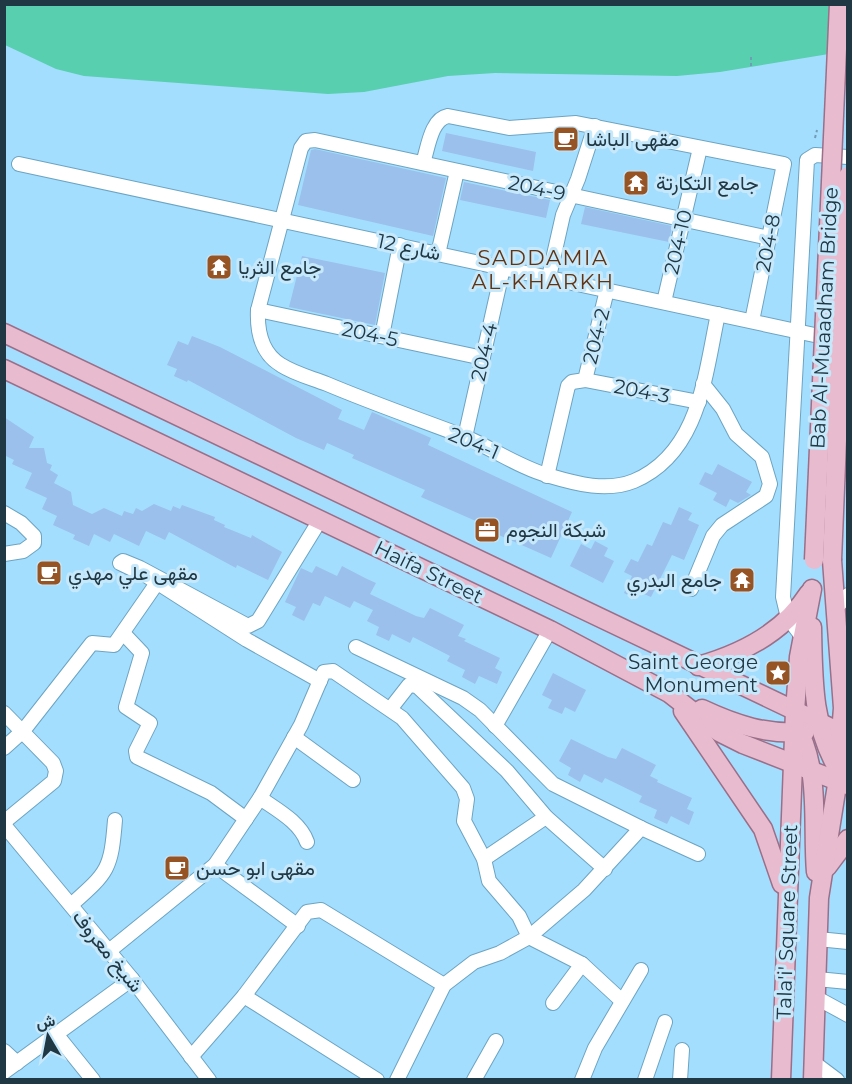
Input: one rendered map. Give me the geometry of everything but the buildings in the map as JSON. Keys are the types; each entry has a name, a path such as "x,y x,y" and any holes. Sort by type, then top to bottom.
{"main road":[{"name":"Bab Al-Muaadham Bridge","path":"808,644 814,560 839,4"},
{"name":"Bab Al-Muaadham Bridge","path":"832,560 848,176"},
{"name":"Haifa Street","path":"4,333 771,700 795,724 830,729"},
{"name":"Haifa Street","path":"4,369 550,630 669,693 719,732 742,744 805,767 841,769"},
{"name":"Tala'i' Square Street","path":"813,1071 819,898 841,769 830,729 843,708 843,679 832,560"},
{"path":"698,666 745,649 788,618 812,589"},
{"path":"835,609 848,632"},
{"path":"808,644 795,724 805,767 819,898"},
{"path":"808,644 830,729"},
{"path":"669,693 745,727 766,732 795,724"},
{"path":"669,693 763,829 776,860 787,901"},
{"name":"Tala'i' Square Street","path":"781,1080 791,784 805,767"},
{"path":"824,874 848,839"}],"street":[{"path":"423,163 436,123 441,117 448,116 509,128 576,123 700,148"},
{"path":"549,277 570,195 578,179 595,126"},
{"name":"204-9","path":"306,141 315,140 769,238"},
{"name":"204-1","path":"306,141 301,148 258,310 257,334 267,351 280,365 377,405 465,437 547,476 610,488 636,480 659,464 686,436 699,402 718,314"},
{"name":"204-8","path":"700,148 784,165 752,321"},
{"name":"204-10","path":"664,302 700,148"},
{"path":"808,644 788,618 783,597 807,160 815,155 848,156"},
{"name":"شارع 12","path":"19,164 848,342"},
{"path":"438,254 456,171"},
{"path":"382,336 400,245"},
{"name":"204-4","path":"465,437 503,268"},
{"name":"204-2","path":"547,476 568,386 572,382 585,380 607,290"},
{"name":"204-5","path":"258,310 483,358"},
{"name":"204-3","path":"585,380 699,402"},
{"path":"692,589 713,536 722,525 766,496 770,484 762,457 736,434 723,409 703,384"},
{"path":"4,513 21,523 34,536 34,543 23,551 4,554"},
{"path":"320,520 258,621 248,626 140,568 123,561 120,562 158,583 247,640 320,681"},
{"path":"4,748 22,730 92,643 112,646 158,583"},
{"path":"835,609 848,595"},
{"path":"495,726 550,630"},
{"path":"123,633 142,654 126,707 150,723 136,751 137,757 212,793 246,819"},
{"path":"356,647 463,698 554,784 698,854"},
{"path":"109,951 216,865 260,798 309,710 324,672 333,671 391,708 411,727 466,793 464,821 484,859 489,881 519,916 529,937 582,964 622,1001"},
{"path":"391,708 409,685 417,686 507,771 546,817 605,869"},
{"path":"4,713 53,763 57,771 54,781 4,824"},
{"path":"294,737 353,780"},
{"path":"260,798 297,825 304,832 307,842"},
{"path":"484,859 546,817"},
{"path":"71,905 104,875 113,848 115,820"},
{"name":"شیخ معروف","path":"4,824 132,979 209,1080"},
{"path":"397,1080 444,985 474,962 501,953 529,937 605,869 641,828"},
{"path":"216,865 298,926"},
{"path":"191,1057 244,996 307,912 321,910 444,985"},
{"path":"818,939 848,942"},
{"path":"553,1003 582,964"},
{"path":"582,1080 594,1048 641,970"},
{"path":"4,1072 132,979"},
{"path":"816,988 848,982"},
{"path":"816,988 848,1015"},
{"path":"244,996 377,1080"},
{"path":"645,1080 665,1022"},
{"path":"56,1034 93,1080"},
{"path":"474,1080 496,1041"},
{"path":"680,1080 681,1050"},
{"path":"4,1051 16,1063"},
{"path":"813,1071 837,1080"}],"path":[{"path":"751,54 751,66"}],"shaded area":[{"path":"4,5 847,5 847,51 720,72 677,76 495,73 448,76 364,92 328,94 84,76 56,69 5,45"}],"place":[{"name":"مقهى الباشا","path":"566,139"},
{"name":"جامع التكارتة","path":"636,183"},
{"name":"جامع الثريا","path":"219,267"},
{"name":"شبكة النجوم","path":"487,530"},
{"name":"مقهى علي مهدي","path":"49,573"},
{"name":"جامع البدري","path":"742,580"},
{"name":"Saint George Monument","path":"778,673"},
{"name":"مقهى ابو حسن","path":"177,868"}],"district":[{"name":"SADDAMIA AL-KHARKH","path":"543,270"}]}
